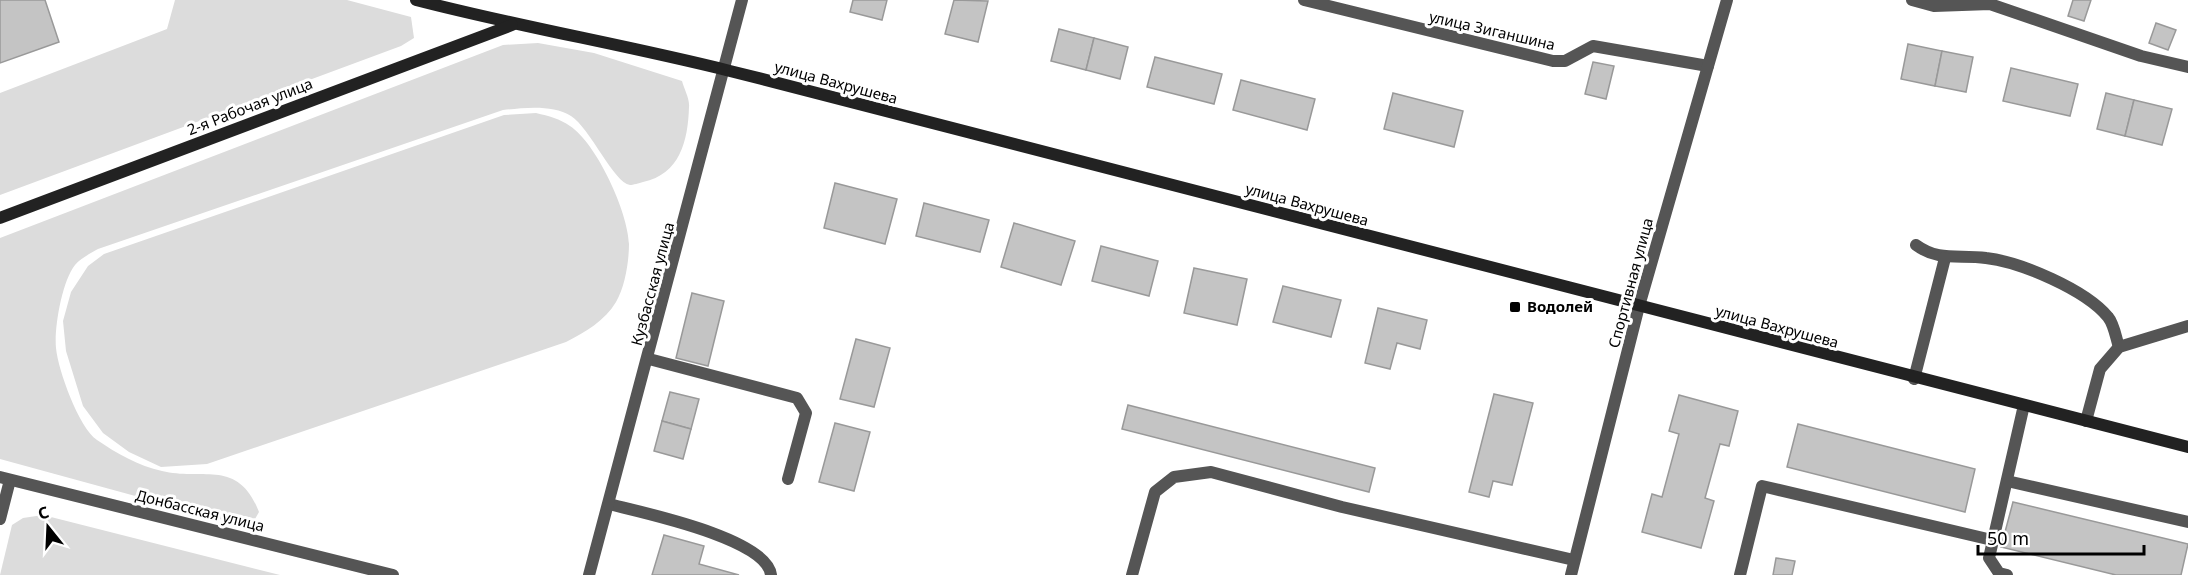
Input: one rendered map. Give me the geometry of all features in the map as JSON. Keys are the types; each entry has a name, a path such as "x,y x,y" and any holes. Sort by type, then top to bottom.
{"main road":[{"name":"улица Вахрушева","path":"416,0 512,25 725,70 1914,379 2188,447"},
{"name":"2-я Рабочая улица","path":"0,218 512,25"}],"street":[{"name":"Кузбасская улица","path":"589,575 649,359 742,0"},
{"name":"улица Зиганшина","path":"1304,0 1553,61 1565,61 1593,46 1708,66"},
{"name":"Спортивная улица","path":"1571,575 1639,306 1726,0"},
{"path":"1912,0 1934,6 1990,4 2141,56 2188,67"},
{"path":"1916,245 1924,252 1945,258 1986,258 2048,276 2086,299 2109,318 2119,347"},
{"path":"1914,379 1945,258"},
{"path":"2086,421 2100,369 2119,347 2188,326"},
{"path":"649,359 797,398 806,413 788,479"},
{"path":"2007,575 1999,573 1989,558 2024,405"},
{"path":"1132,575 1155,492 1174,477 1211,472 1342,507 1574,560"},
{"path":"0,519 5,478"},
{"name":"Донбасская улица","path":"5,478 393,575"},
{"path":"2007,481 2188,522"},
{"path":"1740,575 1762,486 1992,540"},
{"path":"609,504 714,532 758,556 770,570 771,575"}],"shaded area":[{"path":"175,0 347,0 411,17 414,38 401,46 0,195 0,93 167,29"},
{"path":"538,43 594,53 682,81 689,101 687,132 674,164 656,178 630,185 617,175 586,132 571,116 546,108 503,110 98,249 80,260 70,272 60,305 56,348 71,398 90,434 120,454 153,469 230,478 241,484 250,495 259,512 255,519 245,526 0,459 0,238 503,45"},
{"path":"536,113 570,126 580,135 609,180 627,230 628,258 619,296 606,315 587,330 566,342 207,464 161,467 129,452 103,433 83,406 66,351 63,321 71,292 88,266 104,254 504,115"},
{"path":"43,515 280,575 0,575 12,525 23,518"}],"building":[{"path":"0,0 45,0 59,42 0,63"},
{"path":"853,0 887,0 882,20 850,12"},
{"path":"954,0 988,1 978,42 945,34"},
{"path":"2073,0 2091,0 2084,21 2068,16"},
{"path":"2156,23 2176,30 2168,50 2149,43"},
{"path":"1059,29 1094,38 1086,70 1051,61"},
{"path":"1094,38 1128,47 1120,79 1086,70"},
{"path":"1908,44 1942,51 1935,86 1901,79"},
{"path":"1942,51 1973,57 1966,92 1935,86"},
{"path":"1155,57 1222,74 1214,104 1147,87"},
{"path":"1593,62 1614,66 1606,99 1585,94"},
{"path":"2011,68 2078,84 2070,116 2003,101"},
{"path":"1241,80 1315,99 1307,130 1233,110"},
{"path":"1393,93 1463,111 1454,147 1384,129"},
{"path":"2106,93 2134,100 2125,136 2097,129"},
{"path":"2134,100 2172,109 2162,145 2125,136"},
{"path":"835,183 897,199 885,244 824,228"},
{"path":"924,203 989,220 980,252 916,236"},
{"path":"1014,223 1075,241 1061,285 1001,267"},
{"path":"1101,246 1158,261 1149,296 1092,281"},
{"path":"1194,268 1247,279 1237,325 1184,313"},
{"path":"1283,286 1341,300 1331,337 1273,322"},
{"path":"692,293 724,301 708,366 676,358"},
{"path":"1378,308 1427,320 1420,349 1397,343 1390,369 1365,363"},
{"path":"856,339 890,348 874,407 840,399"},
{"path":"670,392 699,399 691,429 662,421"},
{"path":"1494,394 1533,403 1512,485 1493,481 1489,497 1469,492"},
{"path":"1679,395 1738,411 1729,446 1720,444 1705,498 1714,501 1701,548 1642,532 1652,494 1662,497 1679,434 1669,431"},
{"path":"1128,405 1375,468 1369,492 1122,429"},
{"path":"662,421 691,429 683,459 654,451"},
{"path":"835,423 870,432 854,491 819,482"},
{"path":"1798,424 1975,469 1965,512 1787,467"},
{"path":"2013,502 2188,544 2181,575 2116,575 2001,547"},
{"path":"664,535 704,546 699,564 739,575 652,575"},
{"path":"1776,558 1795,561 1792,575 1773,575"}],"place":[{"name":"Водолей","path":"1515,307"}]}
